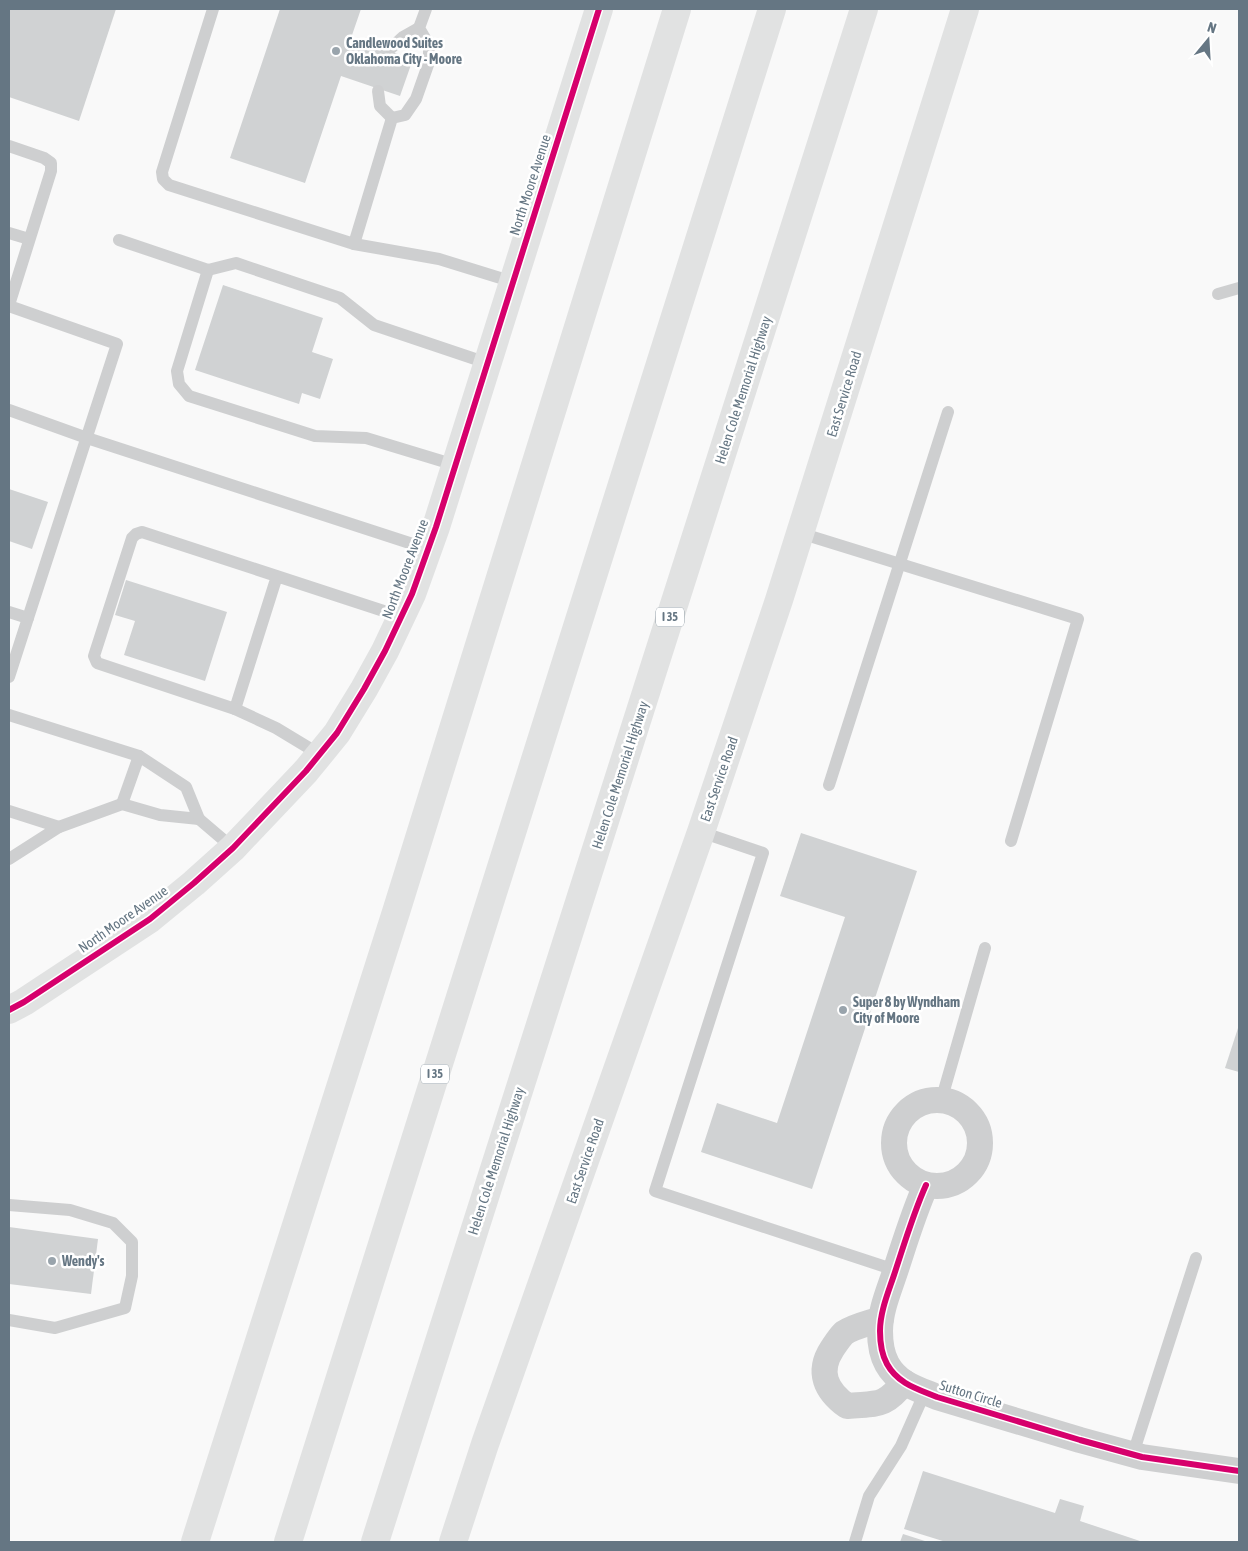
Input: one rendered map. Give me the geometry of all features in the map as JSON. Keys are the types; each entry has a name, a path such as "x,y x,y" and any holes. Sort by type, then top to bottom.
{"main road":[{"name":"North Moore Avenue","path":"14,1009 150,919 233,848 306,771 337,733 364,689 402,617 428,549 600,9"},
{"path":"195,1542 399,903 677,9"},
{"name":"I 35","path":"288,1542 772,9"},
{"name":"Helen Cole Memorial Highway","path":"375,1542 864,9"},
{"name":"East Service Road","path":"454,1542 485,1444 701,832 800,532 965,9"}],"street":[{"path":"941,1101 962,1108 975,1123 979,1131 981,1144 975,1164 964,1177 951,1184 926,1185 907,1174 899,1164 895,1151 895,1135 900,1121 913,1108 924,1102 941,1101"},
{"name":"Sutton Circle","path":"926,1185 918,1202 881,1319 882,1351 887,1364 898,1379 937,1397 1133,1454 1175,1463 1239,1471"},
{"path":"881,1319 845,1332 837,1341 824,1366 825,1378 830,1391 847,1406 881,1403 914,1387"}],"lane":[{"path":"213,9 162,172 163,179 169,185 354,244 439,259 513,282"},
{"path":"391,48 403,37 420,28 426,9"},
{"path":"392,118 405,114 416,99 429,62 429,45 420,28"},
{"path":"378,91 380,106 392,118"},
{"path":"354,244 392,118"},
{"path":"9,146 44,158 51,163 51,171 9,305 117,344 9,677"},
{"path":"9,233 29,239"},
{"path":"119,240 208,270 236,263 340,298 374,325 487,363"},
{"path":"208,270 177,371 179,384 189,396 315,436 366,438 455,466"},
{"path":"1218,294 1239,288"},
{"path":"9,410 87,438 428,549"},
{"path":"829,785 948,412"},
{"path":"319,754 276,728 235,709 97,663 94,656 132,538 142,532 402,617"},
{"path":"800,532 1078,619 1011,840"},
{"path":"235,709 277,576"},
{"path":"9,612 28,618"},
{"path":"9,715 138,756 186,787 199,819 233,848"},
{"path":"122,804 138,756"},
{"path":"9,859 59,827 122,804 160,815 199,819"},
{"path":"9,811 59,827"},
{"path":"701,832 763,853 656,1191 896,1270"},
{"path":"941,1101 985,948"},
{"path":"9,1205 70,1210 113,1223 132,1242 132,1276 125,1308 56,1328 9,1320"},
{"path":"1133,1454 1196,1258"},
{"path":"855,1542 869,1496 901,1446 914,1387"}],"building":[{"path":"9,9 116,9 79,121 9,97"},
{"path":"280,9 361,9 351,38 413,59 400,96 341,76 305,183 230,158"},
{"path":"223,285 323,318 312,352 333,359 320,399 302,393 299,404 195,370"},
{"path":"9,489 48,502 32,549 9,541"},
{"path":"126,580 227,612 205,681 124,655 135,621 115,615"},
{"name":"Super 8 by Wyndham City of Moore","path":"801,833 917,871 812,1189 701,1152 717,1103 777,1123 845,917 780,896"},
{"path":"1239,1025 1239,1072 1225,1068"},
{"name":"Wendy's","path":"9,1227 98,1239 91,1294 9,1284"},
{"path":"923,1471 1055,1513 1060,1499 1084,1506 1080,1521 1143,1542 946,1542 904,1529"},
{"path":"903,1534 928,1542 900,1542"}],"cycle path":[{"path":"9,1010 150,919 233,848 306,771 337,733 364,689 385,651 412,594 436,527 599,9"},
{"path":"926,1185 909,1230 881,1317 880,1335 883,1353 887,1364 897,1376 909,1385 937,1397 1080,1440 1142,1457 1239,1471"}],"place":[{"name":"Candlewood Suites Oklahoma City - Moore","path":"336,51"},
{"name":"Super 8 by Wyndham City of Moore","path":"843,1010"},
{"name":"Wendy's","path":"52,1261"}]}
